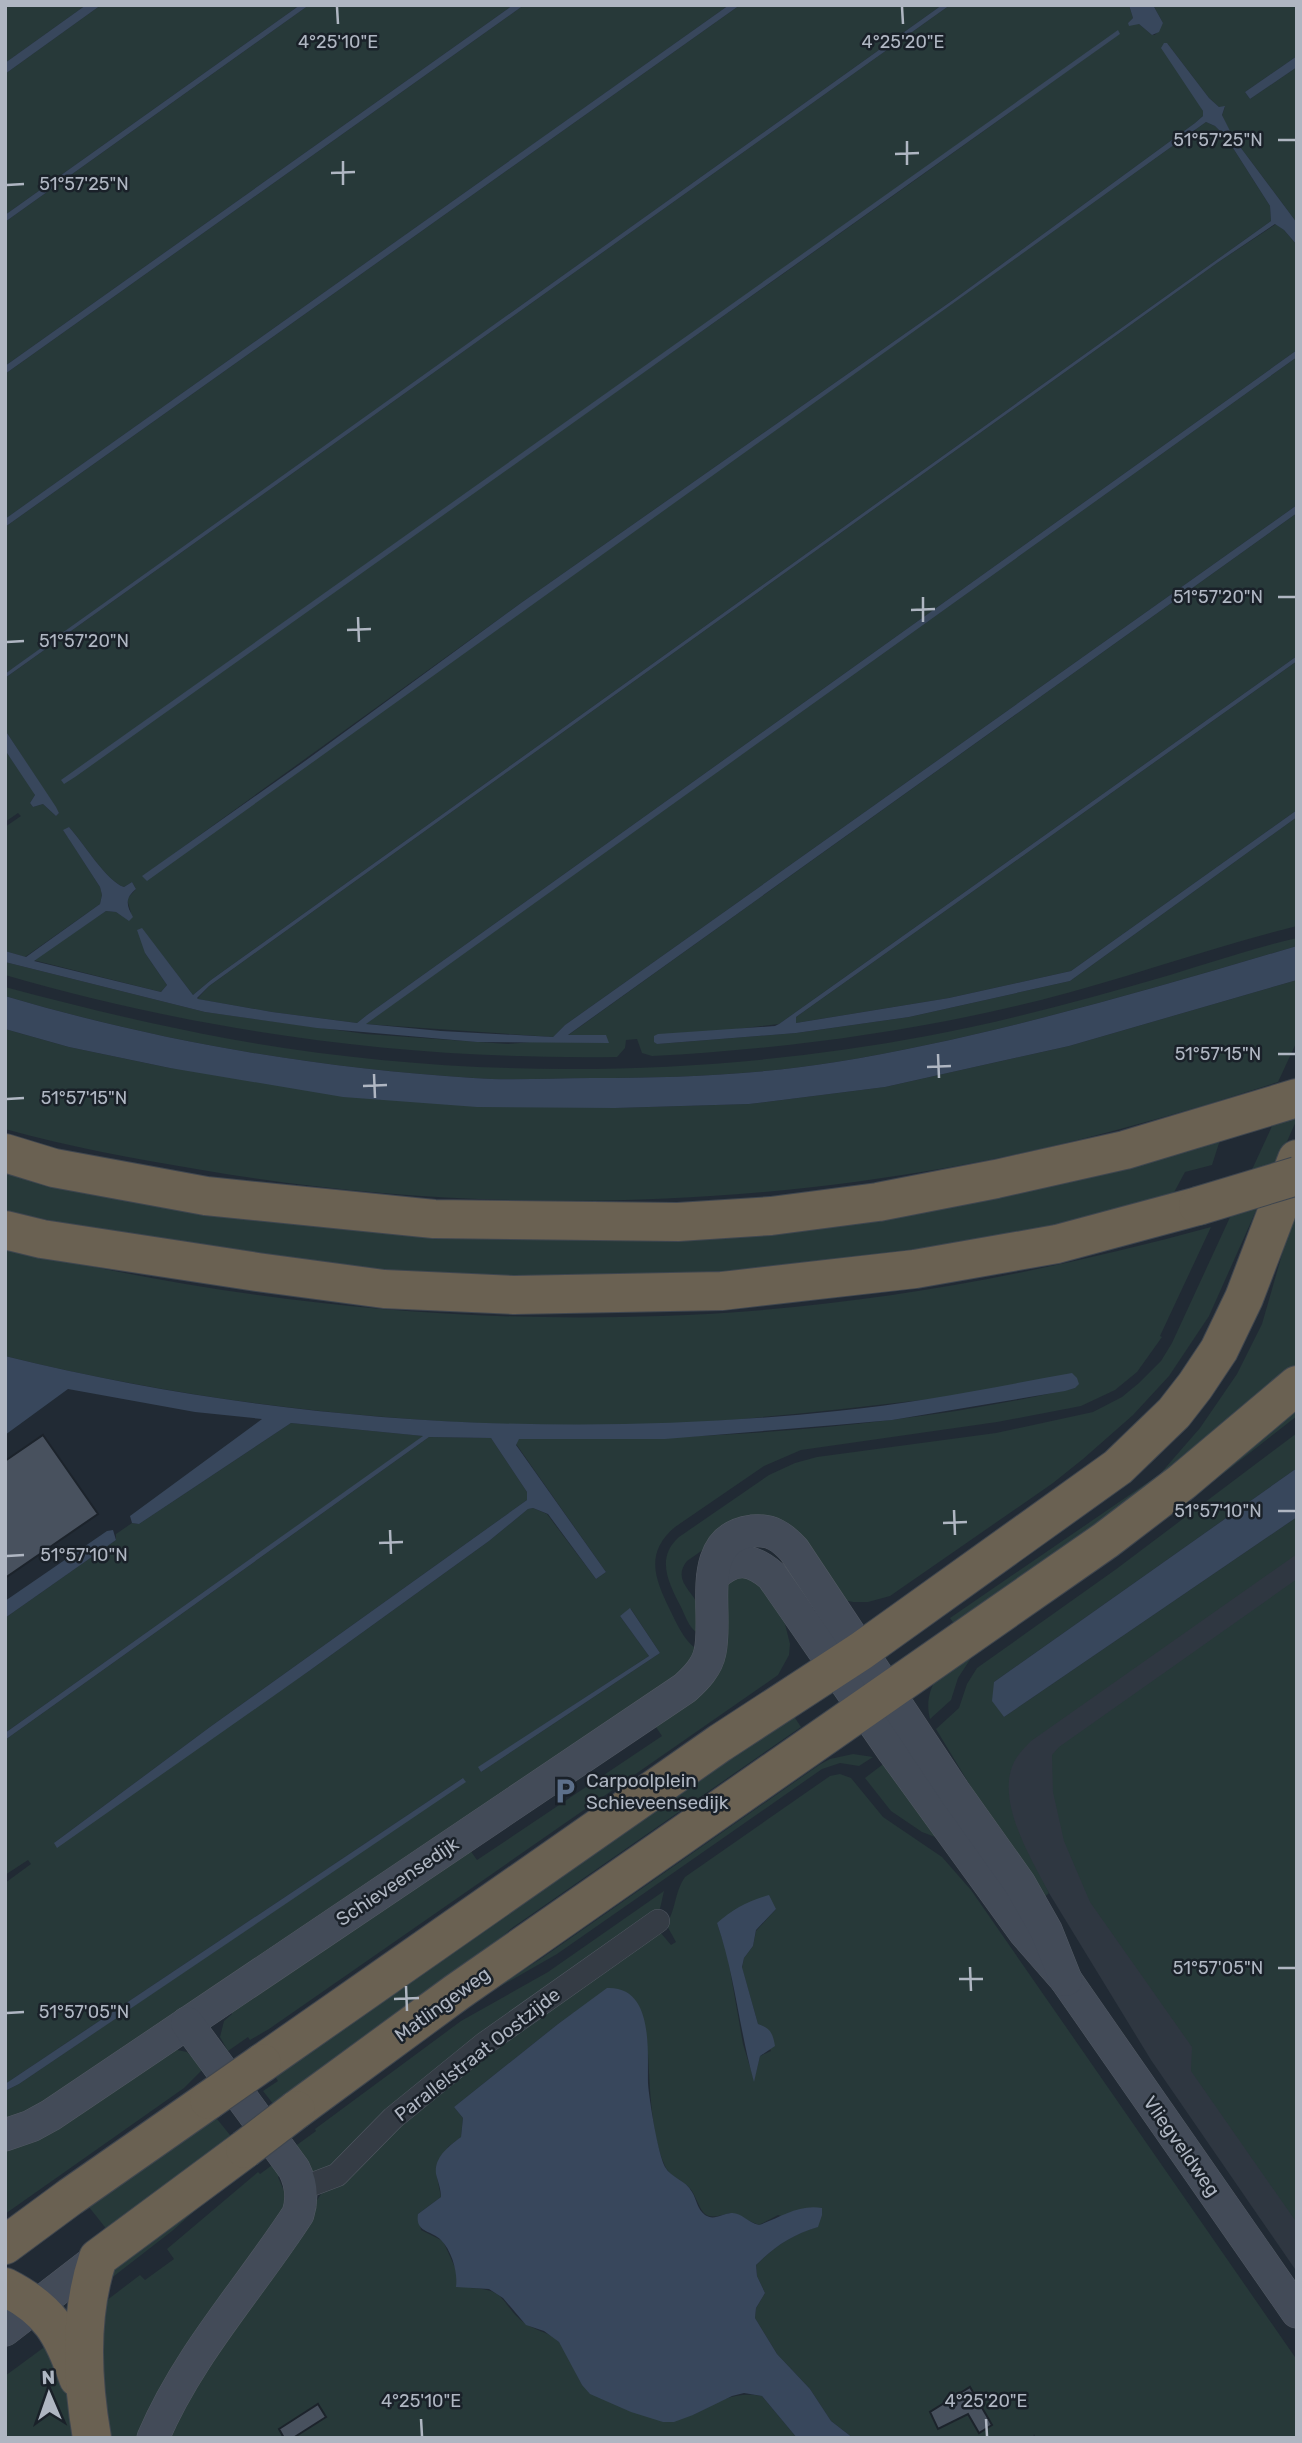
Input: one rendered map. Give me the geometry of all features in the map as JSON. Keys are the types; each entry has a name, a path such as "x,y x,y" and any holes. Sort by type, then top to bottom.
{"highway":[{"path":"5,1153 54,1168 206,1196 434,1219 678,1222 771,1216 877,1202 996,1179 1125,1150 1297,1098"},
{"path":"5,2245 708,1751 848,1659 1118,1467 1174,1413 1219,1350 1297,1159"},
{"path":"5,1230 56,1241 384,1289 514,1295 722,1291 915,1269 1044,1246 1133,1225 1297,1176"},
{"name":"Matlingeweg","path":"98,2258 457,1992 1107,1540 1182,1482 1297,1385"},
{"path":"92,2438 85,2396 85,2335 89,2283 98,2258"},
{"path":"5,2287 37,2306 63,2337 85,2396"}],"street":[{"name":"Schieveensedijk","path":"5,2135 32,2126 51,2115 685,1688 697,1677 710,1653 713,1576 720,1548 741,1533 765,1531 777,1534 794,1550 848,1659 877,1701"},
{"name":"Vliegveldweg","path":"877,1701 1025,1933 1066,1980 1297,2312"},
{"name":"Parallelstraat Oostzijde","path":"300,2189 337,2175 393,2118 484,2044 658,1921"},
{"path":"153,2438 192,2365 301,2206 300,2189 294,2169 187,2023"},
{"name":"Matlingeweg","path":"5,2330 98,2258"}],"shaded area":[{"path":"5,5 86,5 5,63"},
{"path":"101,5 300,5 5,215 5,74"},
{"path":"309,5 513,5 5,366 5,222"},
{"path":"524,5 729,5 5,519 5,374"},
{"path":"740,5 942,5 5,674 5,527"},
{"path":"950,5 1129,5 1133,18 1128,23 1139,24 1155,35 1163,23 1153,5 1297,5 1297,56 1245,92 1250,99 1297,67 1297,223 1238,144 1233,148 1270,206 1271,221 193,995 156,947 145,953 167,985 161,992 33,960 106,911 116,912 129,920 131,913 127,899 136,889 132,882 124,887 117,884 69,827 64,831 100,887 100,904 25,957 5,951 5,827 21,816 18,813 5,822 5,750 33,790 35,795 30,803 33,807 43,804 56,816 59,813 5,730 5,678","holes":["1118,31 1119,34 724,316 61,781","1167,43 1209,98 1219,107 1225,107 1222,115 1229,131 1224,135 1206,122 147,880 143,876 521,603 953,300 1195,123 1203,116 1203,111"]},
{"path":"1276,224 1296,244 1297,350 357,1023 197,999 209,986 1217,263"},
{"path":"1297,357 1297,505 565,1025 553,1037 365,1024"},
{"path":"1297,513 1297,656 779,1024 654,1039 657,1044 796,1033 909,1017 1070,981 1297,817 1297,926 1041,1000 945,1021 799,1044 652,1056 642,1053 637,1039 626,1040 625,1048 617,1057 539,1057 385,1048 308,1039 156,1013 5,975 5,962 205,1012 366,1034 508,1044 606,1035 567,1036"},
{"path":"1297,661 1297,810 1071,971 949,998 796,1023 796,1017"},
{"path":"1297,938 1297,946 1011,1026 836,1062 745,1073 684,1076 488,1079 355,1067 296,1060 178,1039 5,996 5,987 173,1028 230,1039 403,1062 579,1069 667,1067 841,1050 958,1030 1080,1000"},
{"path":"1297,980 1297,1041 1278,1082 1157,1119 993,1159 858,1181 764,1192 576,1201 389,1193 295,1184 202,1170 103,1152 5,1129 5,1029 69,1047 170,1068 615,1108 749,1104 885,1087 1069,1046"},
{"path":"1297,1072 1297,1119 1209,1316 1169,1376 1133,1415 1053,1483 890,1596 868,1602 840,1599 823,1581 737,1526 687,1561 683,1568 682,1579 699,1607 704,1637 692,1628 666,1571 672,1545 679,1537 769,1475 795,1463 817,1457 996,1433 1093,1412 1122,1397 1139,1383 1161,1361 1172,1343"},
{"path":"1220,1140 1212,1165 1185,1172 1171,1198 1057,1230 706,1278 374,1274 139,1241 5,1210 5,1166 519,1237"},
{"path":"1297,1212 1297,1365 1235,1420 959,1631 950,1618 1160,1474 1200,1428 1237,1374 1262,1324 1289,1230"},
{"path":"1211,1227 1160,1336 1162,1337 1137,1372 1115,1390 1081,1406 997,1422 801,1450 764,1466 675,1527 659,1547 655,1568 657,1579 679,1627 695,1648 693,1666 315,1928 5,2126 5,2091 389,1833 463,1778 5,2084 5,1883 31,1864 28,1860 5,1875 5,1740 429,1437 491,1438 527,1492 527,1500 210,1727 54,1843 309,1671 489,1541 528,1509 533,1508 547,1514 596,1579 606,1572 516,1444 518,1439 658,1437 798,1430 937,1414 1075,1388 954,1397 752,1418 589,1426 516,1425 369,1416 222,1399 149,1387 5,1356 5,1247 167,1281 249,1294 413,1311 578,1317 731,1312 870,1298 1007,1275 1144,1245","holes":["631,1609 660,1653 481,1772 479,1767 649,1656 620,1616"]},
{"path":"1297,1408 1297,1416 1146,1534 971,1658 958,1678 951,1700 930,1719 929,1697 937,1677"},
{"path":"291,1423 424,1436 5,1733 5,1618 116,1540 116,1534 132,1523 139,1524"},
{"path":"1297,1433 1297,1468 994,1682 1004,1717 1297,1517 1297,1554 1031,1741 1018,1756 1009,1777 1009,1794 1018,1829 1049,1893 1040,1901 936,1729 959,1708 967,1684 977,1668 1115,1570"},
{"path":"1297,1539 1297,2272 1151,2060 972,1767"},
{"path":"739,1573 757,1581 785,1624 790,1644 789,1655 778,1675 269,2029 250,2040 248,2037 228,2051 220,2037 224,2021 232,2014 228,2007 467,1846 477,1860 662,1736 652,1721 695,1691 724,1586"},
{"path":"1297,1579 1297,2223 1191,2071 1192,2047 1090,1902 1064,1841 1053,1792 1052,1755 1059,1747"},
{"path":"793,1715 801,1727 512,1928 443,1989 274,2105 263,2091 278,2081 276,2078 282,2070"},
{"path":"853,1754 873,1757 859,1766 840,1763 822,1769 557,1954 464,2007 539,1960 819,1765 830,1759"},
{"path":"886,1762 956,1845 922,1832 891,1811 865,1778"},
{"path":"840,1774 851,1778 883,1817 942,1857 971,1890 1297,2360 1297,2438 1036,2438 1034,2434 1033,2438 853,2438 831,2421 810,2389 777,2354 755,2318 756,2308 765,2293 757,2276 756,2265 784,2242 817,2227 778,2215 759,2225 730,2213 721,2216 705,2214 689,2187 667,2170 660,2154 652,2111 648,2054 579,2009 454,2107 463,2118 461,2137 448,2147 436,2172 441,2197 418,2214 421,2230 443,2241 458,2274 470,2288 483,2289 498,2295 526,2324 559,2342 582,2385 693,2415 734,2396 762,2396 797,2438 161,2438 321,2194 340,2183 428,2098 660,1932 671,1945 676,1942 666,1924 685,1877 830,1776","holes":["776,1909 756,1931 753,1946 744,1958 742,1968 758,2024 771,2051 760,2056 754,2080 743,2044 727,1953 717,1923"]},
{"path":"664,1891 659,1913 333,2168 314,2173 306,2170 294,2147 316,2131 315,2129 461,2021 548,1972"},
{"path":"172,2049 187,2052 204,2068 184,2088 5,2214 5,2145"},
{"path":"217,2119 234,2140 112,2236 89,2207 207,2123"},
{"path":"275,2163 283,2173 278,2177 284,2191 284,2207 142,2438 107,2438 98,2307 140,2275 145,2280 174,2259 167,2249 258,2172 260,2174"},
{"path":"227,2182 172,2231 105,2283 112,2272"},
{"path":"54,2340 63,2370 74,2438 5,2438 5,2376"}],"water":[{"path":"86,5 101,5 5,74 5,63"},
{"path":"300,5 309,5 5,222 5,215"},
{"path":"513,5 524,5 5,374 5,366"},
{"path":"729,5 740,5 5,527 5,519"},
{"path":"942,5 950,5 5,678 5,674 13,668"},
{"path":"1129,5 1153,5 1163,23 1159,32 1152,35 1139,24 1129,26 1128,23 1133,18"},
{"path":"1118,30 1120,34 75,777 64,784 61,780"},
{"path":"1167,43 1209,98 1219,107 1225,106 1222,115 1230,131 1224,135 1206,122 147,881 142,876 521,603 953,300 1195,123 1203,116 1203,111 1161,48"},
{"path":"1297,56 1297,67 1250,99 1245,92"},
{"path":"1238,144 1297,223 1297,245 1275,224 1217,263 209,986 197,998 272,1012 357,1023 1297,350 1297,357 366,1024 553,1037 565,1025 1297,505 1297,513 568,1035 606,1035 609,1043 477,1042 317,1028 205,1012 5,962 5,951 26,957 100,904 100,887 63,830 69,827 117,884 124,887 132,882 136,889 128,902 133,917 129,921 116,912 106,911 34,961 161,992 167,985 145,953 137,930 142,928 193,995 1271,221 1270,206 1233,148"},
{"path":"1297,656 1297,661 796,1017 796,1023 949,998 1071,971 1297,810 1297,817 1070,981 909,1017 796,1033 657,1044 654,1042 654,1036 658,1034 779,1024"},
{"path":"5,730 56,807 59,813 56,816 43,804 33,807 30,803 35,795 5,750"},
{"path":"1297,946 1297,980 1069,1046 885,1087 749,1104 615,1108 477,1107 343,1097 170,1068 69,1047 5,1029 5,996 178,1039 296,1060 355,1067 502,1079 714,1075 836,1062 953,1039 1125,996"},
{"path":"5,1356 107,1379 210,1397 419,1420 523,1424 733,1420 837,1411 926,1399 1072,1373 1079,1384 1065,1391 892,1420 665,1439 519,1439 516,1445 606,1572 596,1579 548,1514 533,1508 528,1509 489,1541 309,1671 57,1848 54,1843 210,1727 527,1500 527,1492 491,1438 429,1437 5,1740 5,1733 423,1436 291,1423 139,1524 132,1523 130,1516 262,1419 195,1412 68,1389 5,1435"},
{"path":"1297,1468 1297,1517 1004,1717 992,1701 994,1682"},
{"path":"113,1530 116,1540 5,1618 5,1601 107,1531"},
{"path":"630,1608 660,1653 481,1772 478,1767 649,1656 620,1616"},
{"path":"463,1778 466,1782 5,2091 5,2084"},
{"path":"769,1895 776,1909 756,1930 753,1946 744,1958 742,1967 758,2024 770,2032 775,2046 760,2056 754,2082 717,1923 741,1906"},
{"path":"607,1988 623,1990 634,1998 641,2009 647,2039 650,2101 662,2160 668,2171 689,2188 702,2213 718,2217 735,2213 759,2225 797,2210 822,2208 818,2227 784,2242 756,2265 757,2276 765,2293 756,2308 755,2318 777,2354 810,2389 831,2421 853,2438 797,2438 762,2396 744,2393 732,2396 693,2415 674,2422 663,2422 631,2412 590,2394 582,2385 559,2342 544,2331 526,2325 503,2298 489,2289 456,2287 455,2269 448,2250 441,2240 419,2225 418,2214 441,2197 436,2174 437,2162 443,2152 461,2137 463,2118 454,2107"}],"building":[{"path":"43,1435 98,1514 5,1578 5,1461"},
{"path":"970,2387 992,2425 979,2433 968,2414 938,2429 930,2412"},
{"path":"318,2404 326,2417 293,2438 284,2438 279,2429"}],"place":[{"name":"Carpoolplein Schieveensedijk","path":"565,1791"}]}
